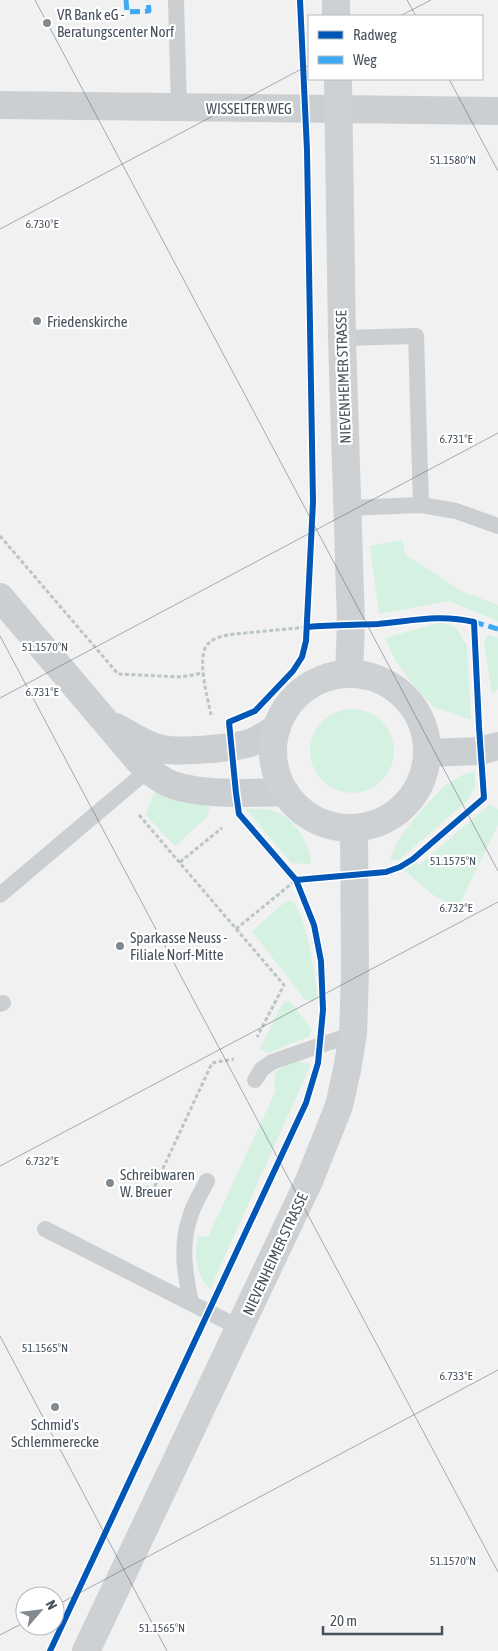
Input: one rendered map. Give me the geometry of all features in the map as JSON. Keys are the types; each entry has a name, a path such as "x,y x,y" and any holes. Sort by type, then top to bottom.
{"main road":[{"path":"336,0 336,15"},
{"name":"NIEVENHEIMER STRASSE","path":"338,80 342,338 351,624 349,674"},
{"path":"349,674 379,680 393,687 405,697 422,723 427,753 426,768 421,781 405,805 394,815 382,822 354,828 327,825 303,812 285,792 274,761 273,744 277,728 288,706 304,690 325,678 349,674"},
{"name":"NIEVENHEIMER STRASSE","path":"86,1651 309,1181 340,1106 353,1034 355,996 354,828"}],"street":[{"name":"WISSELTER WEG","path":"0,105 498,111"},
{"path":"0,597 104,721 148,770 166,782 192,790 236,793 285,792"},
{"path":"104,721 147,744 174,751 230,747 249,743 277,728"},
{"path":"427,753 480,751 498,746"}],"lane":[{"path":"176,0 180,107"},
{"path":"342,338 416,336 421,505"},
{"path":"347,508 421,505 456,511 498,526"},
{"path":"0,895 148,770"},
{"path":"255,1080 262,1069 272,1062 353,1034"},
{"path":"191,1303 185,1272 184,1249 190,1216 207,1181"},
{"path":"45,1229 240,1328"}],"path":[{"path":"0,536 118,674 181,677 203,673"},
{"path":"230,747 212,725 203,673 204,649 214,639 235,634 308,626"},
{"path":"120,794 284,985 255,1041"},
{"path":"180,862 225,826"},
{"path":"236,929 296,880"},
{"path":"153,1190 212,1063 238,1058"},
{"path":"146,1187 193,1210"}],"green space":[{"path":"402,540 405,554 461,591 498,605 498,621 449,601 379,614 370,546"},
{"path":"442,622 456,628 467,646 471,720 434,707 416,688 395,660 385,638"},
{"path":"488,635 498,638 498,689 492,694 484,642"},
{"path":"344,709 360,709 376,716 387,727 394,743 391,767 382,781 376,786 360,793 344,793 328,786 317,775 310,759 310,743 317,727 328,716"},
{"path":"475,771 475,787 468,800 399,860 390,860 398,840 419,813 444,786 462,775"},
{"path":"154,792 170,798 210,806 207,817 175,846 146,815"},
{"path":"489,805 498,809 498,825 457,909 432,894 404,870 415,862 419,865"},
{"path":"246,809 271,810 288,819 305,840 311,864 291,863"},
{"path":"286,901 294,902 307,935 318,995 312,1002 304,999 252,931"},
{"path":"285,1001 290,1001 311,1028 310,1036 268,1053 260,1049"},
{"path":"296,1061 311,1064 210,1289 201,1278 197,1265 197,1236 208,1237 276,1090 274,1083 276,1071"}],"marked path":[{"path":"126,0 127,12 149,11 148,0"},
{"path":"474,622 498,629"}],"cycle path":[{"path":"300,0 307,150 313,502 306,641 302,657 293,671 255,711 229,722 236,793 239,814 296,880 386,872 400,867 413,859 484,798 474,622 438,618 378,624 307,627"},
{"path":"50,1651 306,1103 318,1063 323,1010 321,961 314,925 296,880"}],"place":[{"name":"VR Bank eG - Beratungscenter Norf","path":"47,23"},
{"name":"Friedenskirche","path":"37,321"},
{"name":"Sparkasse Neuss - Filiale Norf-Mitte","path":"120,946"},
{"name":"Schreibwaren W. Breuer","path":"110,1183"},
{"name":"Schmid's Schlemmerecke","path":"55,1407"}]}
